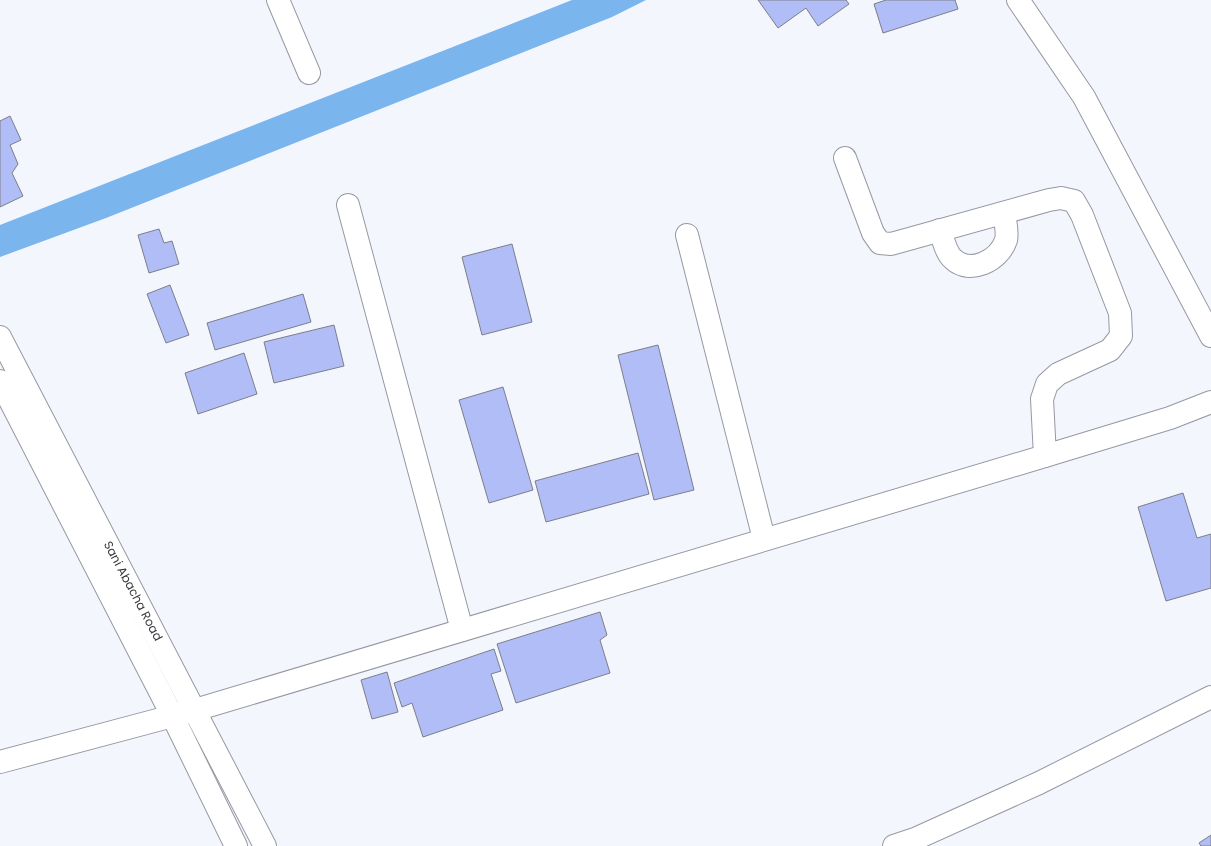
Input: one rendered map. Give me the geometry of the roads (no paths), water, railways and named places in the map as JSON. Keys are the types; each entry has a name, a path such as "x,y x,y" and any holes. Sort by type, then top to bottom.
{"street":[{"path":"278,0 309,73"},
{"path":"1018,0 1028,12 1084,97 1211,336"},
{"path":"846,158 873,233 880,243 891,244 1061,198 1074,201 1082,215 1120,313 1121,336 1110,350 1058,374 1047,384 1042,399 1045,456"},
{"path":"348,205 462,630"},
{"path":"940,230 951,258 964,267 979,266 993,258 1002,248 1007,238 1004,213"},
{"path":"687,235 764,540"},
{"name":"Sani Abacha Road","path":"0,337 265,846"},
{"name":"Sani Abacha Road","path":"0,381 173,717 236,846"},
{"path":"0,762 173,717 1045,456 1170,418 1211,402"},
{"path":"894,846 915,839 1039,783 1211,697"}],"water":[{"path":"572,0 646,0 612,17 106,218 0,257 0,225"}]}
